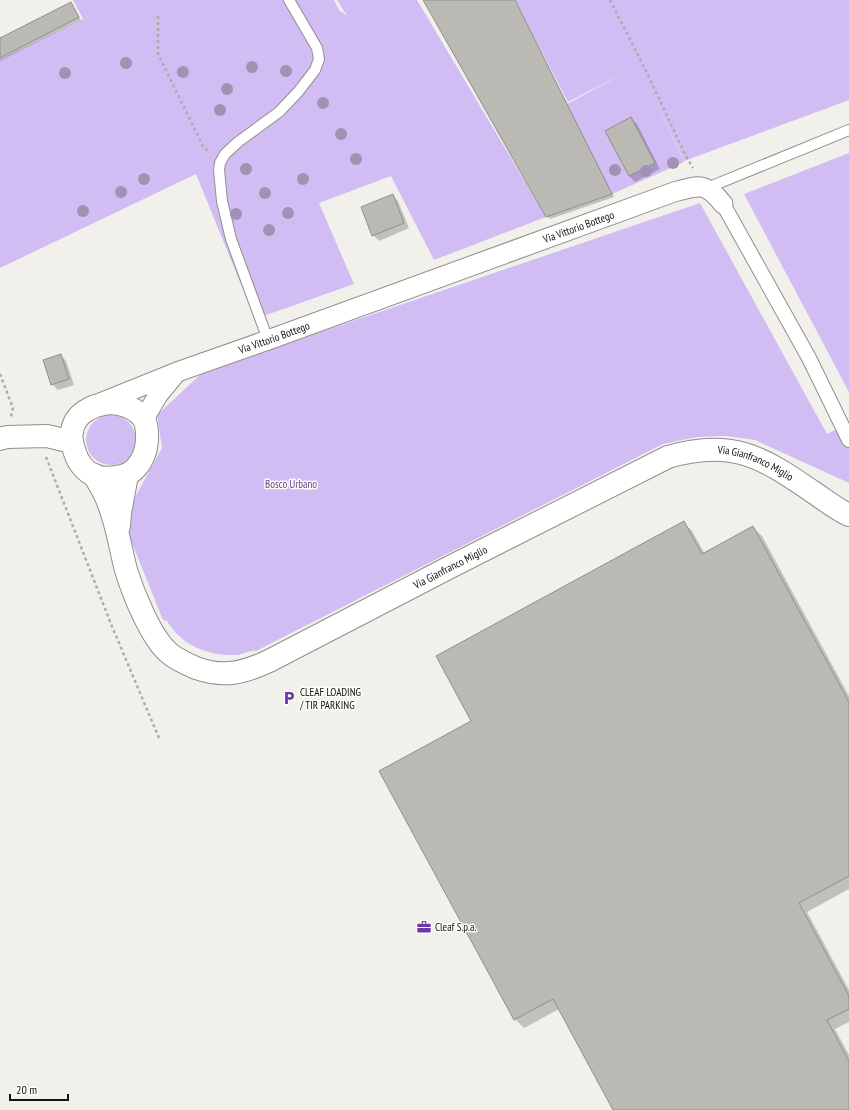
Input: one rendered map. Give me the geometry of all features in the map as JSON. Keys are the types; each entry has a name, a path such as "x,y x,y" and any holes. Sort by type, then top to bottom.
{"street":[{"path":"716,184 717,196 723,204 809,358 849,440"},
{"name":"Via Vittorio Bottego","path":"91,408 177,372 674,192 692,187 716,184"},
{"path":"144,419 158,395 177,372"},
{"path":"8,437 91,408 119,403 132,408 144,419 147,429 146,451 142,460 134,470 127,475 117,478 94,476 84,468 77,459 72,442 72,432 74,426 91,408"},
{"path":"8,437 47,436 72,442"},
{"name":"Via Gianfranco Miglio","path":"94,476 108,502 119,536 126,570 134,591 160,642 169,653 185,664 212,673 224,674 258,666 447,568 668,457 685,452 715,449 725,450 746,454 765,461 784,472 848,516"},
{"name":"Via Gianfranco Miglio","path":"119,536 120,513 127,475"}],"lane":[{"path":"268,340 231,239 222,201 219,170 220,163 225,154 238,142 279,112 298,92 315,70 319,58 317,48 289,0"},
{"path":"716,184 849,130"}],"path":[{"path":"610,0 645,68 692,166 716,184"},
{"path":"158,16 158,54 203,146 220,163"},
{"path":"688,167 692,166 713,172 716,184"},
{"path":"0,374 13,408 8,437"},
{"path":"44,453 111,624 159,738"}],"green space":[{"path":"73,0 334,0 339,10 347,16 337,0 417,0 546,217 434,260 391,176 319,203 354,284 255,319 196,174 0,268 0,60 83,19"},
{"path":"515,0 849,0 849,100 684,161 650,89 684,162 612,194 567,104 630,70 568,102"},
{"path":"849,153 849,392 744,194"},
{"name":"Bosco Urbano","path":"700,203 827,434 849,423 849,483 755,440 726,436 697,437 663,444 256,651 236,655 226,655 206,651 188,643 180,637 167,621 163,620 128,533 129,513 134,499 162,448 157,415 203,372"},
{"path":"106,415 116,415 129,422 136,435 136,445 129,458 116,465 106,465 97,461 90,454 86,445 86,435 90,426 97,419"}],"building":[{"path":"423,0 515,0 612,194 546,217"},
{"path":"71,2 79,17 0,58 0,38"},
{"path":"631,117 655,163 629,176 605,131"},
{"path":"393,194 404,223 372,236 361,207"},
{"path":"61,354 69,379 51,385 43,360"},
{"path":"684,521 702,554 753,526 849,702 849,876 799,903 849,996 849,1009 827,1020 849,1061 849,1110 613,1110 553,999 514,1020 379,771 471,721 436,656"}],"place":[{"name":"CLEAF LOADING / TIR PARKING","path":"289,698"},
{"name":"Cleaf S.p.a.","path":"424,927"}]}
